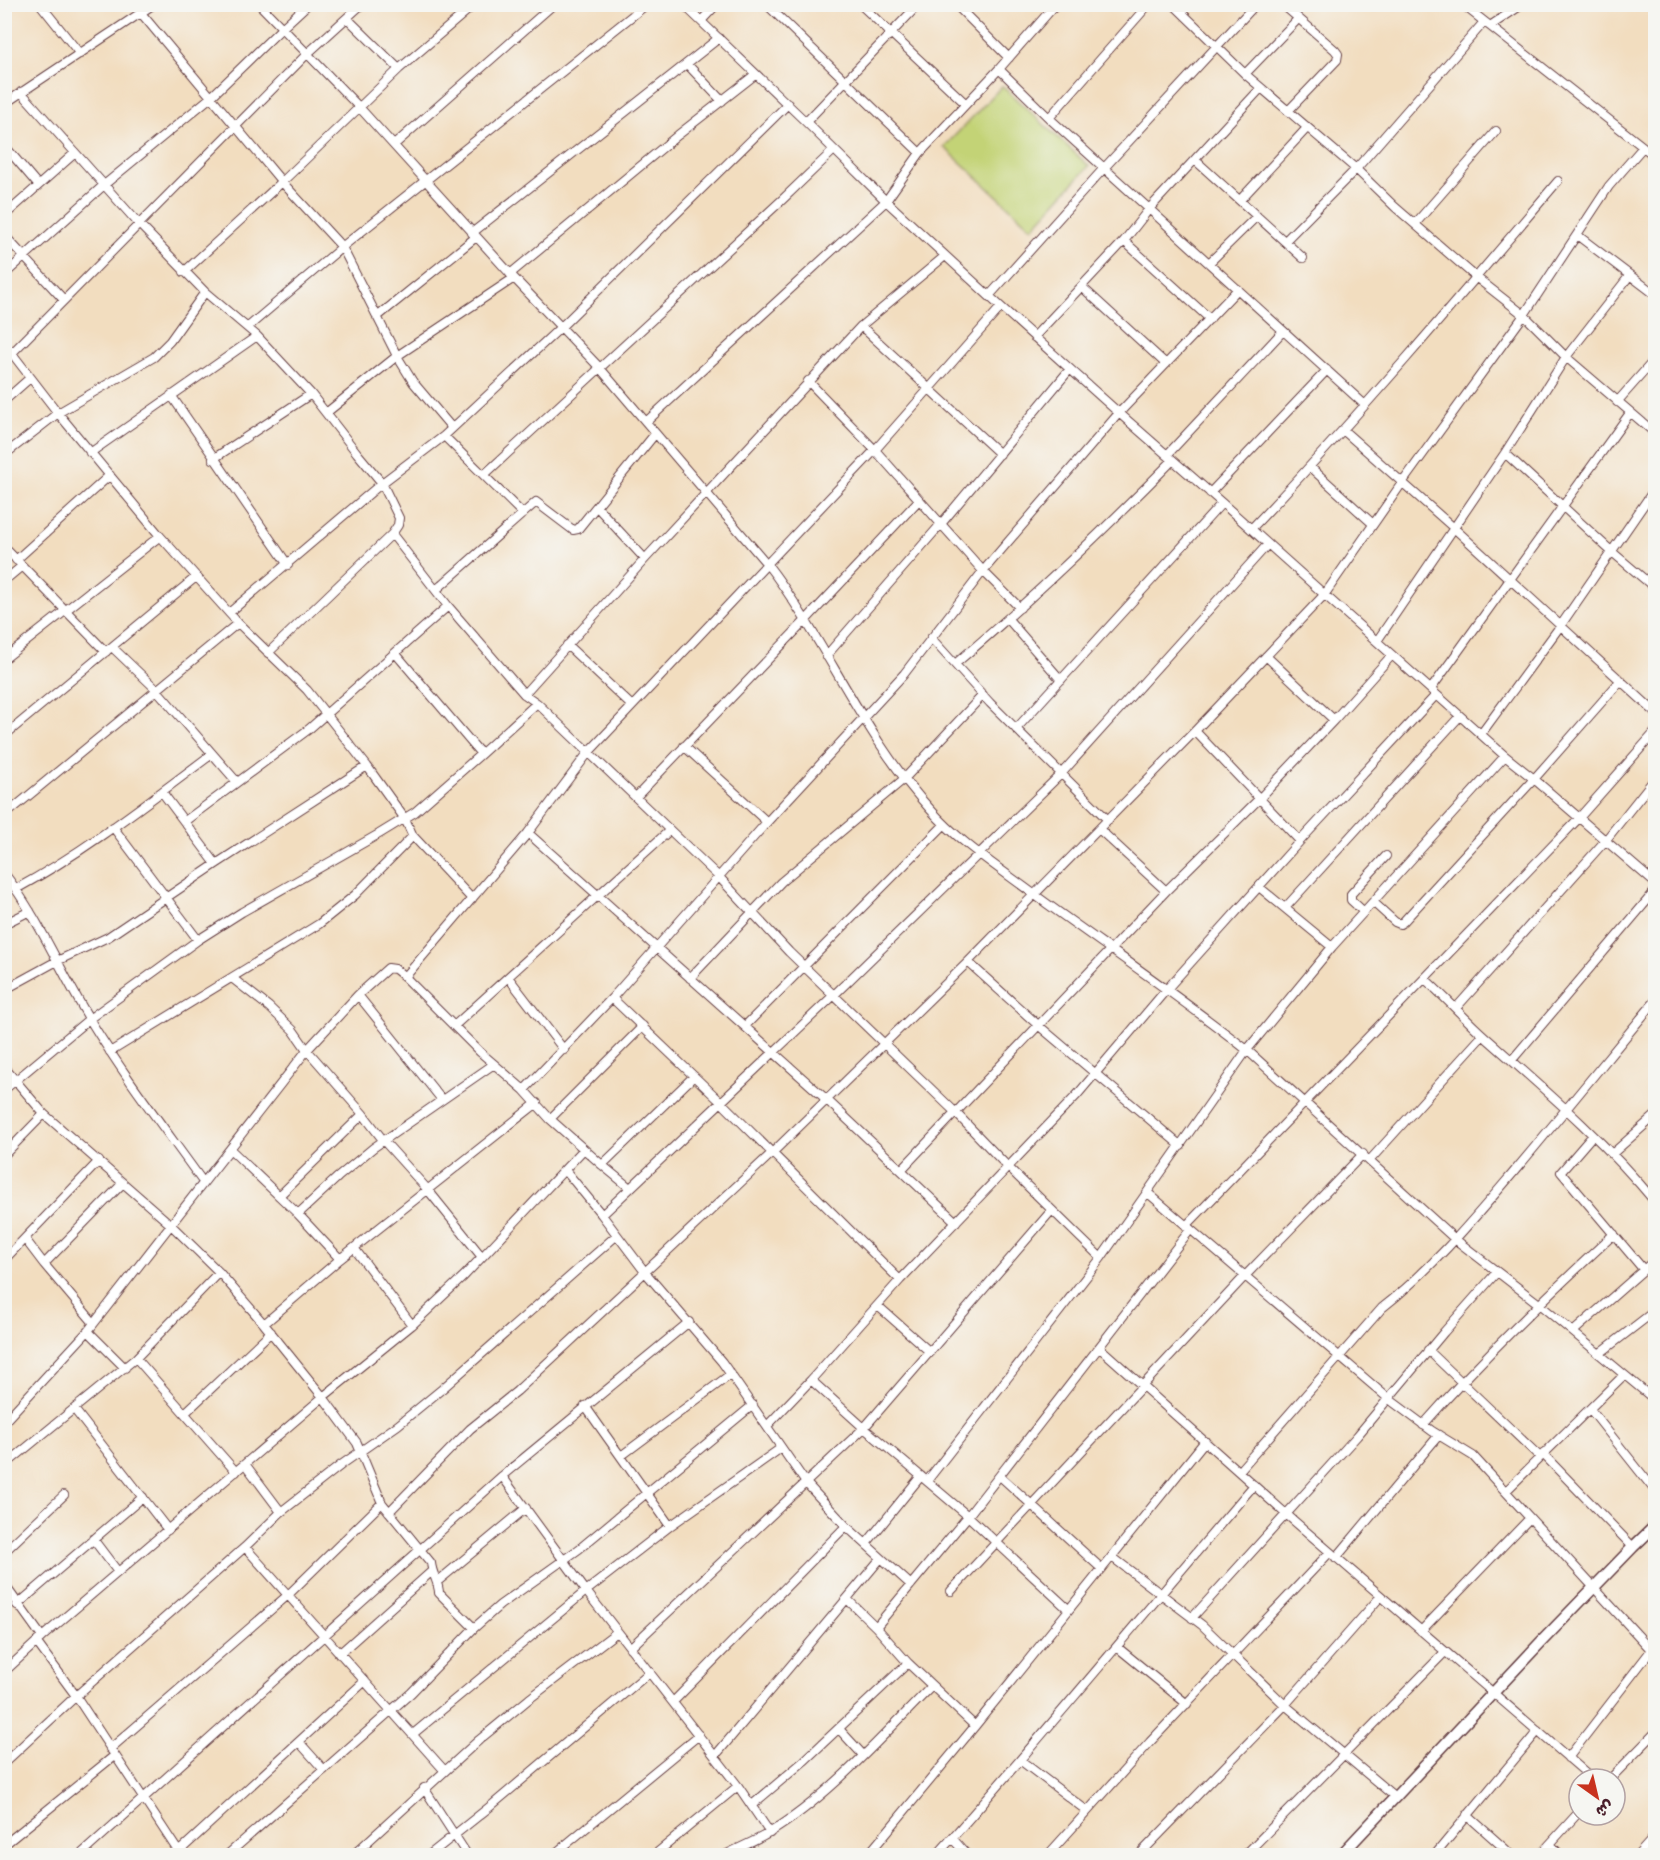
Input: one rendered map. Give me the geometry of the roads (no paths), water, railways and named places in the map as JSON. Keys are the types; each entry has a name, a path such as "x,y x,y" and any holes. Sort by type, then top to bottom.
{"street":[{"path":"40,4 80,54"},
{"path":"4,104 154,4"},
{"path":"259,4 359,107 474,235 599,367 767,564 792,597 862,718 904,779 945,825 979,854 1248,1050 1456,1240 1574,1331 1656,1401"},
{"path":"4,275 104,185 211,98 308,4"},
{"path":"12,352 307,54 362,4"},
{"path":"184,272 282,182 399,69 475,4"},
{"path":"394,145 554,4"},
{"path":"248,327 342,247 647,4"},
{"path":"683,4 886,201 1034,337 1505,756 1656,884"},
{"path":"701,21 717,4"},
{"path":"766,4 920,153"},
{"path":"860,4 966,104"},
{"path":"806,122 919,4"},
{"path":"955,4 1009,58"},
{"path":"1049,118 1149,4"},
{"path":"1173,4 1245,74 1356,169 1477,278 1524,315 1566,357 1656,434"},
{"path":"989,296 1256,4"},
{"path":"1282,4 1338,54 1337,60 1288,111"},
{"path":"1462,4 1656,157"},
{"path":"1285,241 1356,169 1487,24 1523,4"},
{"path":"646,422 886,201 920,153 1009,58 1053,6"},
{"path":"141,13 282,182 342,247 397,356 413,382 452,428"},
{"path":"347,18 399,69"},
{"path":"1245,74 1298,19"},
{"path":"377,317 474,235 719,38"},
{"path":"687,64 722,101"},
{"path":"999,69 1049,118 1365,405"},
{"path":"326,413 397,356 512,276 756,74"},
{"path":"1034,337 1124,241 1149,209 1261,88"},
{"path":"21,92 184,272 248,327 311,394 382,483 399,518 398,525 392,534 268,652"},
{"path":"229,613 382,483 444,436 561,327 788,104"},
{"path":"1240,200 1307,128"},
{"path":"1415,224 1496,131"},
{"path":"4,145 38,185"},
{"path":"389,1512 470,1429 517,1391 885,1044 1196,731 1325,594 1524,315 1610,186 1643,147"},
{"path":"484,475 834,150"},
{"path":"4,216 75,153"},
{"path":"1195,160 1303,258"},
{"path":"1251,529 1343,430 1477,278 1558,181"},
{"path":"1209,263 1257,216"},
{"path":"4,235 64,300"},
{"path":"1577,235 1656,295"},
{"path":"1124,241 1210,319"},
{"path":"524,694 808,381 861,326 945,256"},
{"path":"1377,641 1455,529 1566,357 1630,275"},
{"path":"1082,287 1166,364"},
{"path":"524,1090 612,998 767,822 904,674 983,571 1119,413 1238,289"},
{"path":"4,455 58,414 154,357 170,340 205,292"},
{"path":"405,977 528,833 588,753 874,450 1001,307"},
{"path":"861,326 1000,453"},
{"path":"955,664 1008,619 1109,524 1283,331"},
{"path":"90,453 257,336"},
{"path":"4,343 58,414 160,536 238,623 297,679 367,766 405,819 413,836 472,899"},
{"path":"1617,402 1656,358"},
{"path":"826,656 941,524 1070,369"},
{"path":"1210,493 1327,370"},
{"path":"4,401 30,378"},
{"path":"808,381 1020,608"},
{"path":"213,459 311,394"},
{"path":"171,395 213,459 288,564"},
{"path":"767,1426 900,1280 1096,1073 1167,990 1433,692 1510,579 1630,413"},
{"path":"1343,430 1656,713"},
{"path":"436,590 536,502 576,531 655,434"},
{"path":"444,436 523,514"},
{"path":"1505,453 1611,551 1656,589"},
{"path":"1310,467 1373,524"},
{"path":"4,581 19,563 110,475"},
{"path":"1481,734 1561,626 1656,487"},
{"path":"636,797 918,501"},
{"path":"1016,729 1222,503"},
{"path":"597,507 645,559"},
{"path":"392,534 448,606 524,694 537,703 719,877 804,967 955,1112 1101,1258"},
{"path":"4,658 160,536"},
{"path":"602,1215 834,995 1061,774 1268,544"},
{"path":"4,547 66,609 156,689 237,782"},
{"path":"4,736 196,577"},
{"path":"184,821 286,747 396,654 448,606"},
{"path":"1008,619 1061,680"},
{"path":"4,816 238,623"},
{"path":"931,638 1016,729 1108,820"},
{"path":"567,645 632,706"},
{"path":"396,654 482,754"},
{"path":"902,1169 1166,891 1259,799 1392,655"},
{"path":"1266,656 1334,720"},
{"path":"1373,902 1395,922 1400,924 1403,922 1621,680"},
{"path":"690,978 794,870 904,779 983,695"},
{"path":"4,1090 89,1019 198,940 242,912 405,819 423,806 537,703"},
{"path":"1285,908 1460,716"},
{"path":"1196,731 1300,841"},
{"path":"876,1627 1000,1476 1100,1348 1188,1228 1579,818 1656,731"},
{"path":"684,746 767,822"},
{"path":"16,889 69,859 212,754"},
{"path":"866,1544 924,1479 1101,1258 1248,1050 1332,947 1505,756"},
{"path":"4,990 108,937 367,766"},
{"path":"1456,1008 1605,840 1656,777"},
{"path":"162,792 216,864"},
{"path":"745,1026 945,825"},
{"path":"113,827 198,940"},
{"path":"1099,829 1166,891"},
{"path":"454,1026 670,830"},
{"path":"528,833 827,1100 956,1222"},
{"path":"110,1052 337,912 413,836"},
{"path":"1364,912 1351,900 1351,894 1386,856"},
{"path":"4,873 30,911 89,1019 110,1052 203,1182"},
{"path":"1259,886 1332,947"},
{"path":"1512,1060 1656,890"},
{"path":"4,924 30,911"},
{"path":"968,962 1180,1146"},
{"path":"4,1422 88,1331 307,1050 358,995 388,968 395,969 405,977 494,1064 524,1090 550,1119 630,1188"},
{"path":"508,977 564,1050"},
{"path":"232,978 294,1030 307,1050 428,1190 482,1257"},
{"path":"1425,979 1483,1035 1568,1109 1656,1203"},
{"path":"358,995 442,1100"},
{"path":"612,998 720,1101 900,1280"},
{"path":"1239,1471 1382,1308 1456,1240 1568,1109 1656,1000"},
{"path":"550,1119 643,1026"},
{"path":"1370,1160 1483,1035"},
{"path":"298,1214 383,1140 494,1064"},
{"path":"4,1067 44,1114 170,1224 219,1272 271,1332 323,1397 361,1450 382,1503 431,1563 439,1593 474,1628"},
{"path":"602,1165 694,1076"},
{"path":"264,1324 340,1259 537,1103"},
{"path":"4,1155 44,1114"},
{"path":"279,1196 363,1114"},
{"path":"1612,1154 1656,1115"},
{"path":"1593,1136 1561,1172 1580,1191 1643,1269"},
{"path":"230,1149 298,1214 340,1259"},
{"path":"4,1672 323,1397 412,1325 482,1257 584,1149"},
{"path":"951,1591 1142,1385 1363,1154"},
{"path":"4,1260 99,1161"},
{"path":"564,1170 645,1272 731,1374 806,1483 846,1526 911,1585"},
{"path":"44,1264 123,1183"},
{"path":"1148,1193 1389,1399 1423,1425 1473,1456 1654,1650 1568,1758"},
{"path":"630,1648 864,1428 1052,1210"},
{"path":"1423,1425 1539,1304 1614,1234"},
{"path":"4,1762 245,1547 281,1512 442,1389 617,1235"},
{"path":"25,1239 93,1323"},
{"path":"354,1248 412,1325"},
{"path":"1574,1331 1656,1259"},
{"path":"4,1466 125,1368 219,1272"},
{"path":"1192,1618 1389,1399 1428,1350 1497,1272"},
{"path":"878,1306 930,1352"},
{"path":"1599,1354 1656,1310"},
{"path":"79,1856 502,1476 689,1322"},
{"path":"88,1331 125,1368"},
{"path":"184,1413 271,1332"},
{"path":"1100,1348 1286,1514 1579,1767"},
{"path":"1428,1350 1541,1456 1633,1547"},
{"path":"136,1358 236,1473"},
{"path":"621,1456 731,1374"},
{"path":"1506,1491 1624,1376"},
{"path":"811,1380 968,1516 1068,1609"},
{"path":"226,1856 392,1710 428,1677 474,1628 512,1595 564,1560 753,1405"},
{"path":"585,1406 670,1526"},
{"path":"74,1409 168,1530"},
{"path":"1590,1409 1656,1492"},
{"path":"1047,1856 1233,1654 1333,1555 1439,1435"},
{"path":"867,1856 975,1726 1204,1441"},
{"path":"413,1734 585,1591 670,1526 781,1448"},
{"path":"245,1464 281,1512"},
{"path":"502,1476 585,1591 738,1786 770,1833"},
{"path":"1000,1476 1102,1569"},
{"path":"936,1856 1254,1485"},
{"path":"4,1552 64,1495"},
{"path":"17,1605 143,1497"},
{"path":"4,1845 288,1595 382,1503"},
{"path":"436,1582 526,1508"},
{"path":"1421,1631 1530,1518"},
{"path":"673,1702 846,1526"},
{"path":"1340,1856 1633,1547 1656,1526"},
{"path":"93,1539 118,1572"},
{"path":"245,1547 444,1770"},
{"path":"1112,1557 1192,1618 1285,1705 1395,1797"},
{"path":"715,1756 881,1558"},
{"path":"339,1654 432,1571"},
{"path":"4,1584 178,1854 365,1681"},
{"path":"1138,1856 1285,1705 1381,1596"},
{"path":"848,1600 908,1663 975,1726"},
{"path":"352,1856 444,1770 529,1699 617,1632"},
{"path":"1117,1647 1187,1704"},
{"path":"1244,1856 1445,1652"},
{"path":"752,1805 804,1761 908,1663"},
{"path":"428,1856 650,1672"},
{"path":"723,1856 736,1853 770,1833 823,1792 932,1686"},
{"path":"839,1729 863,1755"},
{"path":"1434,1856 1538,1731"},
{"path":"1622,1767 1656,1732"},
{"path":"552,1856 699,1735"},
{"path":"299,1742 324,1770"},
{"path":"1020,1760 1087,1812"},
{"path":"653,1856 738,1786"},
{"path":"424,1788 468,1856"},
{"path":"1467,1815 1513,1856"},
{"path":"1539,1856 1567,1825"},
{"path":"1637,1856 1656,1835"},
{"path":"952,1838 968,1856"},
{"path":"1550,1844 1562,1856"}]}
